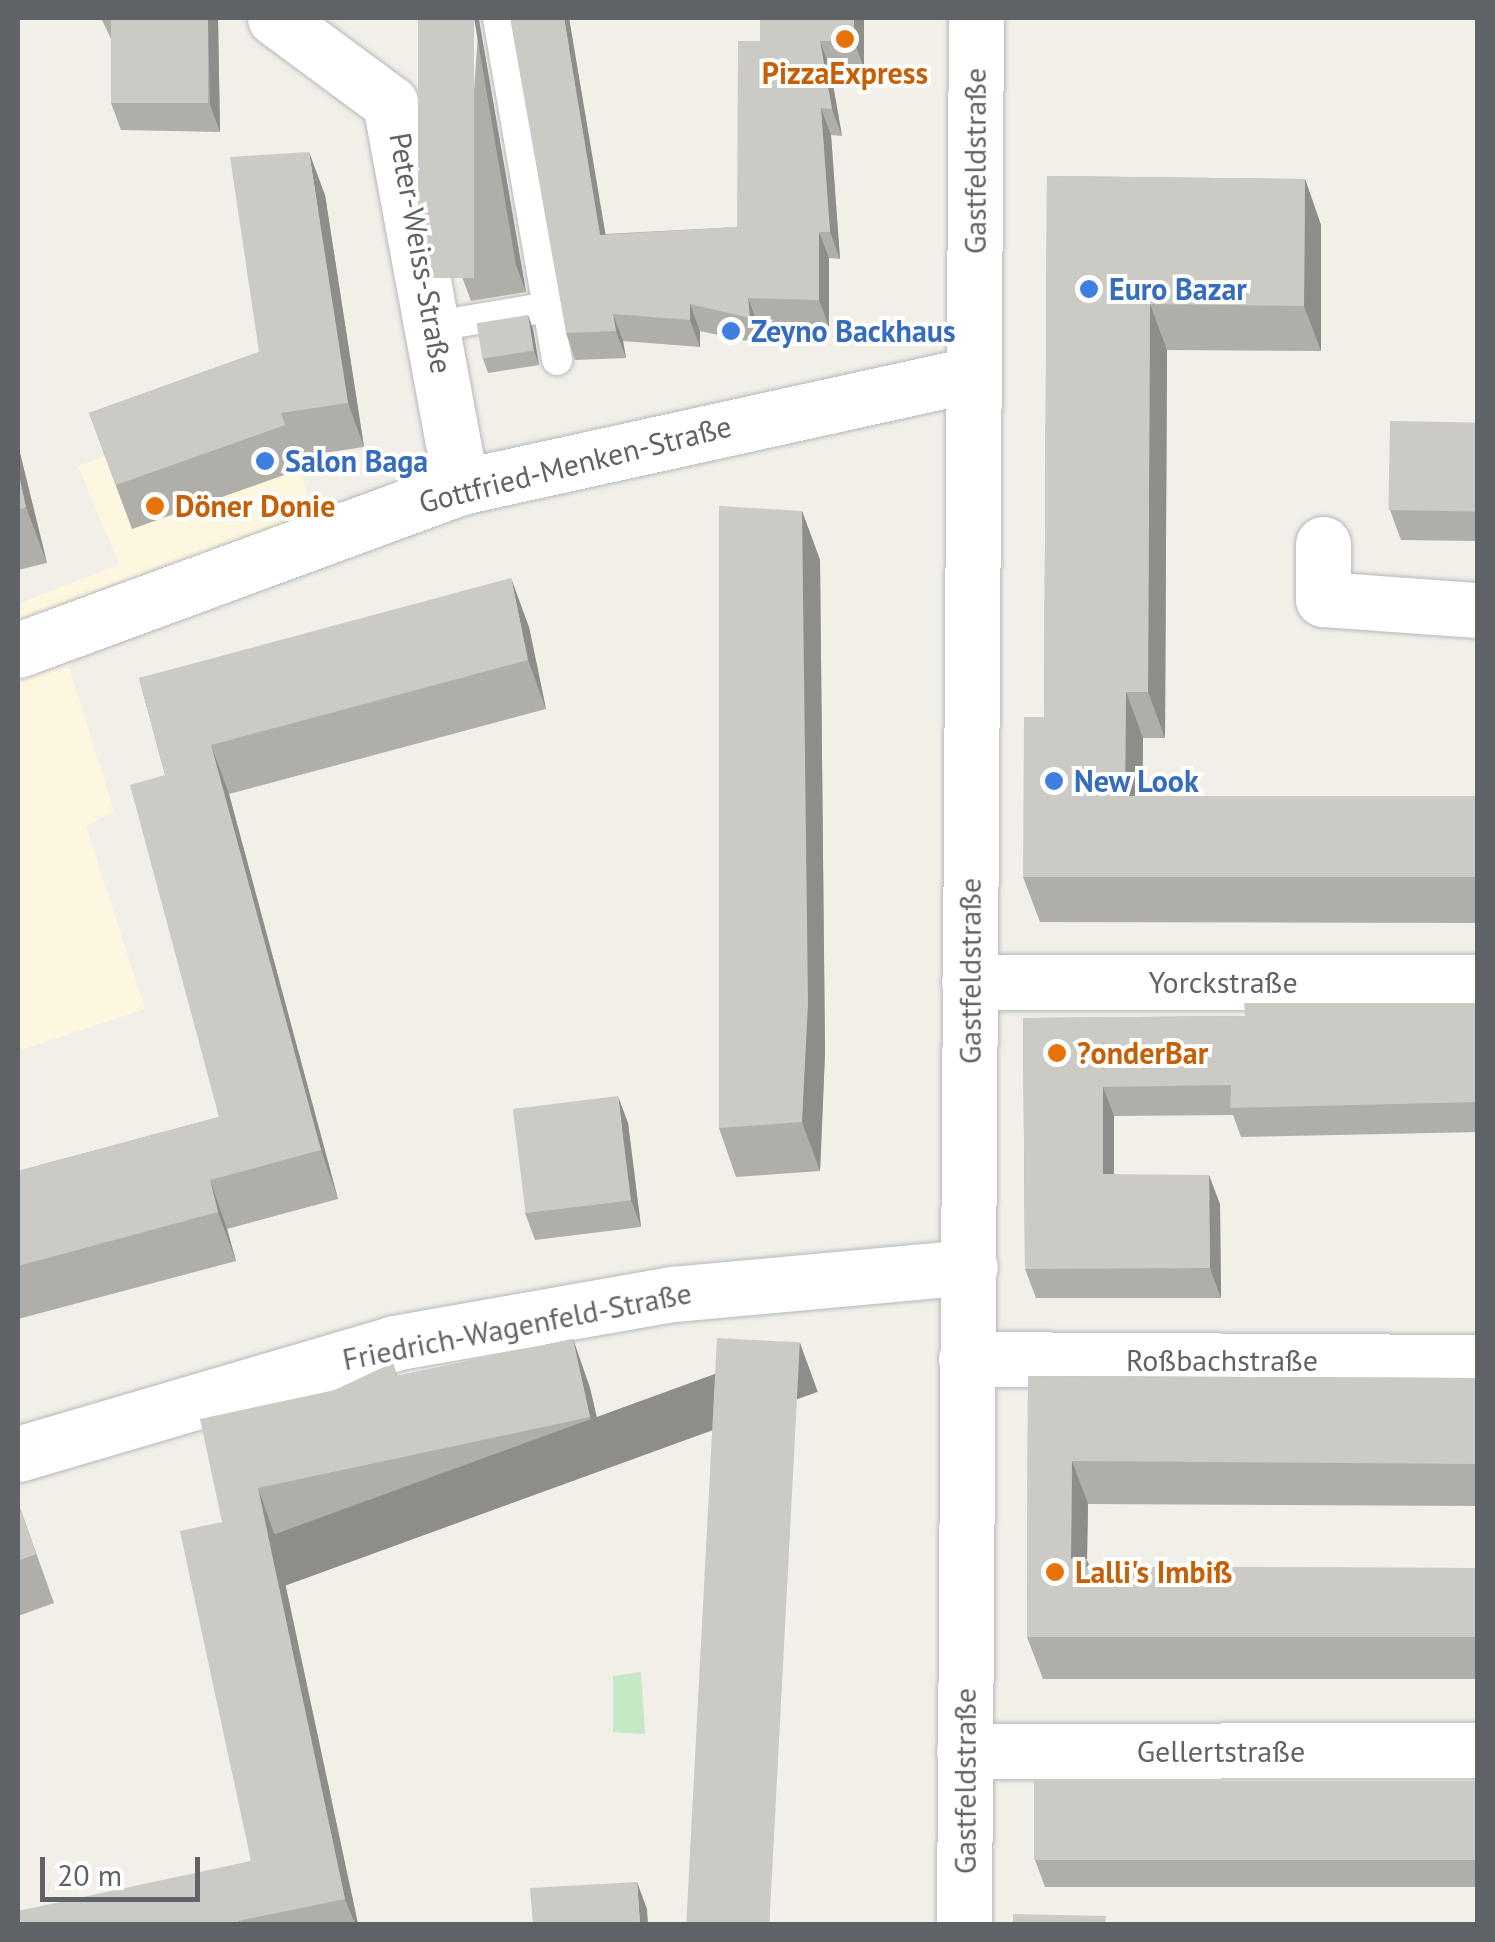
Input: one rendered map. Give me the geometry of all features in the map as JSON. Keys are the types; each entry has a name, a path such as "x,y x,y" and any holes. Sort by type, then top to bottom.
{"street":[{"name":"Peter-Weiss-Straße","path":"275,18 390,103 436,326 461,486"},
{"name":"Gastfeldstraße","path":"964,1924 976,18"},
{"name":"Gottfried-Menken-Straße","path":"18,650 461,486 974,374"},
{"path":"1323,544 1323,599 1478,610"},
{"name":"Yorckstraße","path":"969,982 1478,982"},
{"name":"Friedrich-Wagenfeld-Straße","path":"18,1454 394,1343 657,1296 970,1267"},
{"name":"Roßbachstraße","path":"966,1359 1478,1362"},
{"name":"Gellertstraße","path":"964,1751 1478,1750"}],"lane":[{"path":"498,18 557,360"},
{"path":"436,326 548,308"}],"shaded area":[{"path":"267,398 295,450 323,548 62,645 114,811 86,826 145,1009 18,1051 18,604 119,564 78,466"}],"green space":[{"path":"641,1672 645,1734 613,1732 613,1676"}],"building":[{"path":"111,18 208,18 208,103 111,103"},
{"path":"418,18 474,18 474,278 418,278"},
{"path":"510,18 564,18 600,235 737,227 738,41 760,41 760,18 854,18 854,41 820,41 832,109 821,108 830,232 819,232 819,300 748,298 750,318 690,304 690,320 613,314 616,331 566,333"},
{"path":"309,152 348,403 281,413 285,425 116,485 89,413 259,352 230,157"},
{"path":"1047,176 1305,179 1304,306 1150,304 1148,692 1126,692 1125,796 1478,796 1478,877 1023,877 1024,717 1044,717"},
{"path":"528,315 534,351 482,359 477,323"},
{"path":"1390,421 1478,423 1476,512 1388,510"},
{"path":"18,471 26,507 18,510"},
{"path":"719,506 802,511 808,1004 802,1122 719,1128"},
{"path":"511,578 528,660 211,745 321,1150 210,1180 218,1212 18,1266 18,1171 219,1117 130,785 165,775 139,678"},
{"path":"1244,1003 1478,1003 1478,1102 1230,1108 1231,1085 1103,1087 1103,1174 1209,1175 1210,1268 1025,1269 1023,1018 1245,1016"},
{"path":"618,1096 631,1200 526,1213 513,1109"},
{"path":"717,1338 800,1342 769,1924 686,1923"},
{"path":"573,1339 590,1417 258,1488 345,1899 238,1924 18,1924 18,1911 251,1861 180,1531 222,1522 200,1419 335,1390 393,1363 396,1376"},
{"path":"1028,1376 1478,1378 1478,1464 1072,1461 1071,1559 1087,1559 1086,1567 1478,1568 1478,1637 1027,1637"},
{"path":"18,1502 36,1554 18,1561"},
{"path":"1034,1781 1478,1781 1478,1860 1034,1860"},
{"path":"637,1882 640,1924 533,1924 530,1888"},
{"path":"1013,1914 1106,1916 1105,1924 1013,1924"}],"place":[{"name":"PizzaExpress","path":"845,39"},
{"name":"Euro Bazar","path":"1089,289"},
{"name":"Zeyno Backhaus","path":"731,331"},
{"name":"Salon Baga","path":"265,461"},
{"name":"Döner Donie","path":"155,506"},
{"name":"New Look","path":"1054,781"},
{"name":"?onderBar","path":"1057,1053"},
{"name":"Lalli's Imbiß","path":"1055,1572"}]}
